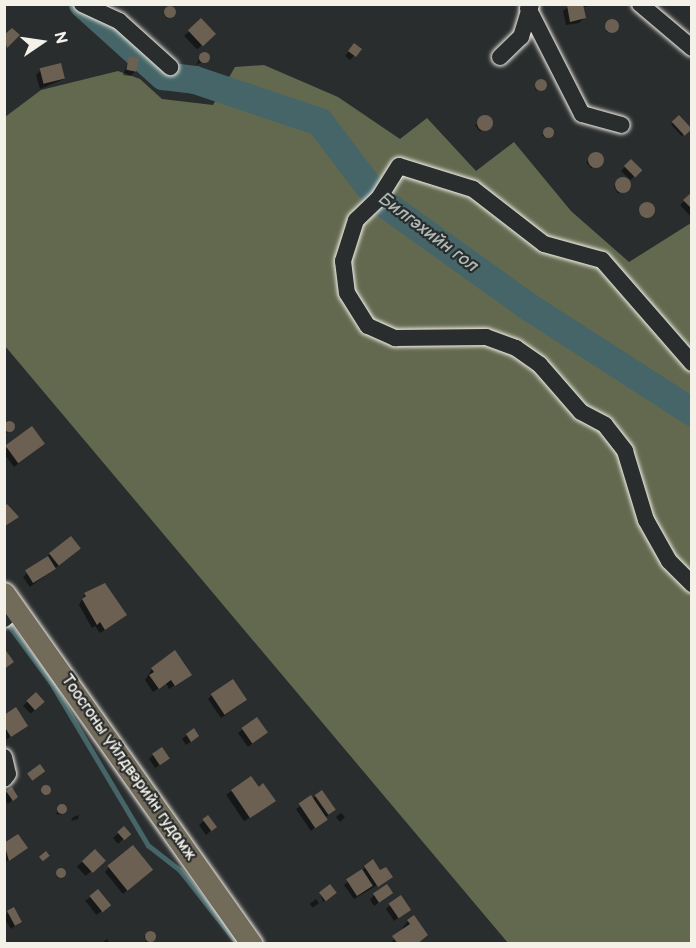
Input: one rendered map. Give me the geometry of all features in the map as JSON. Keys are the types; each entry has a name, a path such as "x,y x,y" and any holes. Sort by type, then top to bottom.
{"main road":[{"name":"Тоосгоны үйлдвэрийн гудамж","path":"8,607 252,944"}],"street":[{"path":"82,4 119,21 170,67"},
{"path":"640,4 692,48"},
{"path":"500,57 521,37 530,6"},
{"path":"530,6 582,114 622,125"},
{"path":"692,363 602,261 544,243 473,189 399,166 378,199 356,220 343,261 346,293 368,326 395,338 486,337 516,348 540,365 581,412 605,426 625,451 646,520 669,561 692,584"},
{"path":"4,757 8,774 4,779"}],"green space":[{"path":"264,65 338,97 400,139 427,118 476,171 514,142 571,211 629,262 691,223 691,943 508,943 5,346 5,117 41,90 118,71 140,79 162,99 213,105 235,67"}],"building":[{"path":"583,4 586,18 570,22 567,5"},
{"path":"170,6 176,12 170,18 164,12"},
{"path":"201,18 216,34 203,46 188,30"},
{"path":"612,19 617,21 619,26 617,31 612,33 607,31 605,26 607,21"},
{"path":"12,28 20,35 7,48 4,35"},
{"path":"354,43 362,49 356,57 348,51"},
{"path":"204,52 208,53 208,61 204,62 200,61 199,57 200,53"},
{"path":"129,56 139,58 136,72 126,70"},
{"path":"61,63 65,79 44,84 40,68"},
{"path":"543,79 547,85 543,91 539,91 535,83"},
{"path":"485,115 493,123 485,131 477,123"},
{"path":"679,115 692,129 685,136 672,122"},
{"path":"548,126 554,132 548,138 542,132"},
{"path":"596,152 604,160 596,168 588,160"},
{"path":"631,159 642,170 635,177 624,166"},
{"path":"623,177 631,185 623,193 615,185"},
{"path":"692,192 692,209 683,200"},
{"path":"647,202 655,210 647,218 639,210"},
{"path":"9,421 13,422 13,430 9,431 5,430 4,426 5,422"},
{"path":"32,426 45,444 18,463 5,445"},
{"path":"7,504 19,517 5,526 5,506"},
{"path":"71,536 81,549 59,566 49,553"},
{"path":"48,556 56,569 33,583 25,570"},
{"path":"105,583 127,615 105,630 100,622 97,625 82,599 86,596 84,593"},
{"path":"4,648 14,662 4,669"},
{"path":"175,650 192,675 175,686 171,680 159,689 149,675 154,672 151,668"},
{"path":"233,679 247,700 225,715 211,694"},
{"path":"36,692 45,702 35,710 26,701"},
{"path":"16,707 28,726 11,737 4,726 4,715"},
{"path":"257,717 268,733 252,743 241,728"},
{"path":"194,728 199,736 191,742 186,734"},
{"path":"162,747 170,759 160,765 152,754"},
{"path":"40,764 45,771 32,781 27,773"},
{"path":"251,776 259,787 263,783 276,801 250,818 231,790"},
{"path":"46,785 51,790 46,795 41,790"},
{"path":"12,787 18,797 13,801 6,791"},
{"path":"322,790 336,810 328,815 315,795"},
{"path":"311,795 328,820 315,828 299,803"},
{"path":"62,804 66,805 66,813 62,814 58,813 57,809 58,805"},
{"path":"208,815 217,827 211,831 202,819"},
{"path":"124,826 131,834 124,840 117,832"},
{"path":"18,834 28,848 9,861 4,843"},
{"path":"133,845 153,870 127,891 107,866"},
{"path":"95,849 106,861 93,873 82,861"},
{"path":"46,851 50,856 43,861 39,857"},
{"path":"373,859 380,870 386,867 393,877 378,887 364,866"},
{"path":"61,868 65,869 65,877 61,878 57,877 56,873 57,869"},
{"path":"362,869 373,886 357,896 346,879"},
{"path":"330,884 337,893 326,901 319,893"},
{"path":"387,884 393,893 379,903 373,894"},
{"path":"98,889 111,905 103,912 89,896"},
{"path":"401,895 411,910 399,918 389,903"},
{"path":"14,907 22,922 15,926 7,911"},
{"path":"414,915 428,935 417,944 398,944 392,936 410,924 407,920"},
{"path":"150,930 156,936 150,942 144,936"}],"waterway":[{"name":"Билгэхийн гол","path":"83,4 163,76 195,80 320,122 378,199 529,307 692,412"},
{"path":"6,621 51,682 148,845 180,870 238,944"}]}
